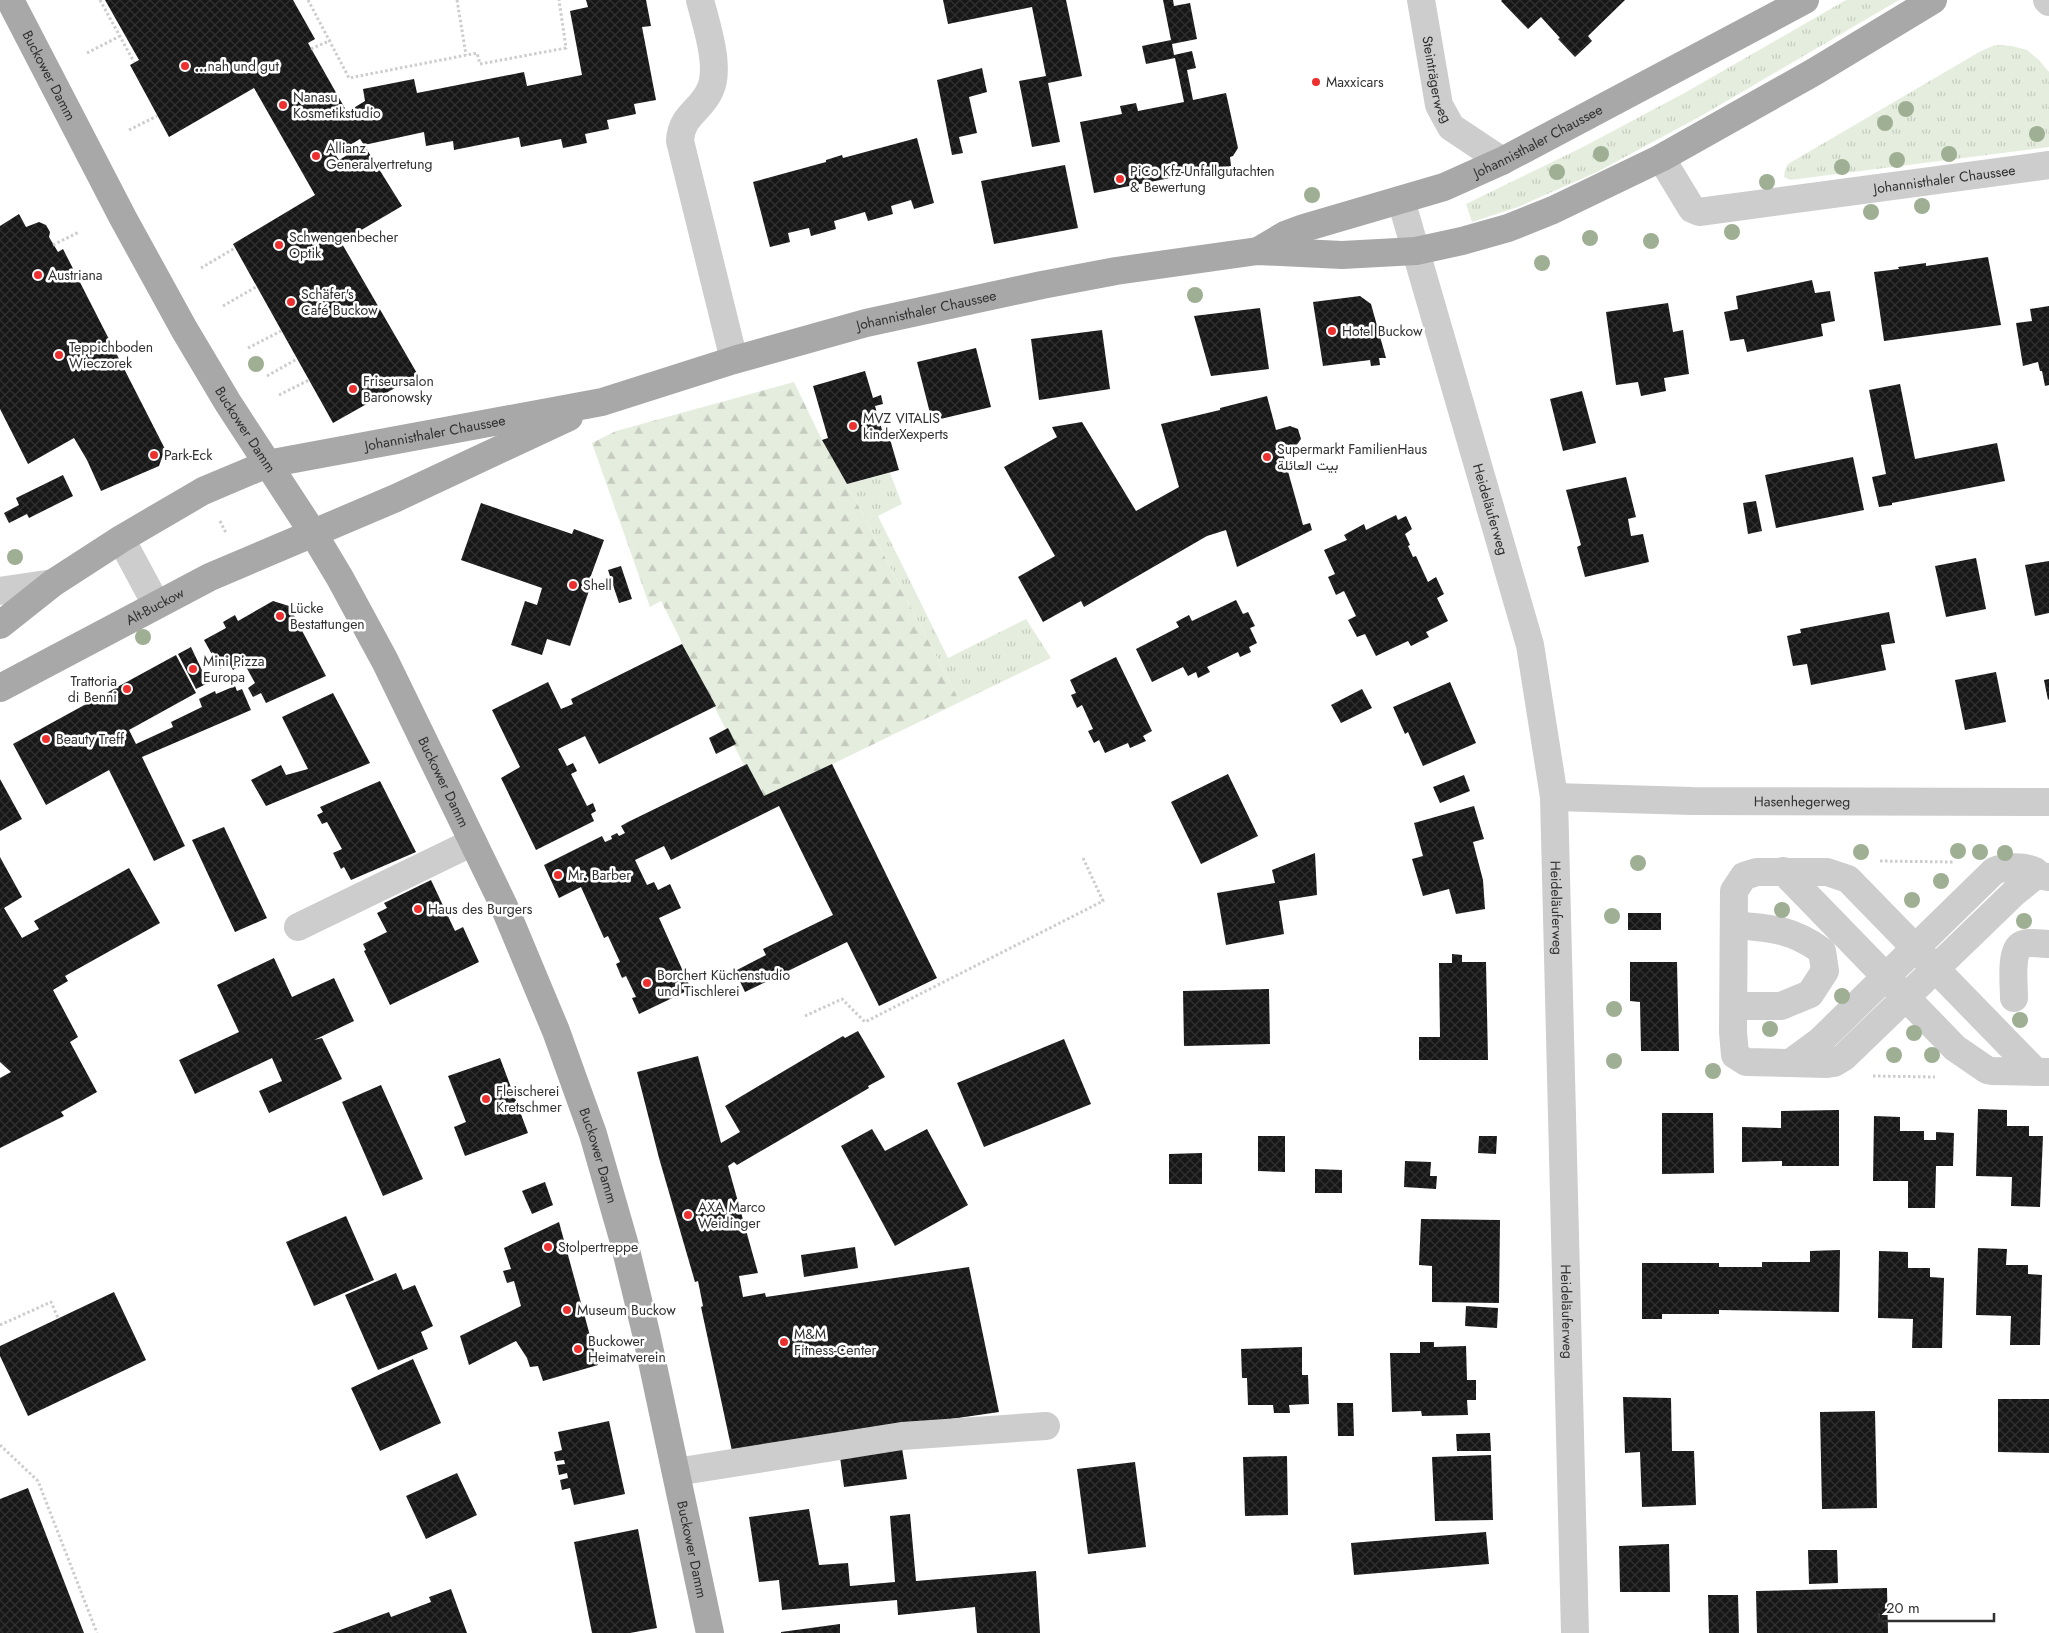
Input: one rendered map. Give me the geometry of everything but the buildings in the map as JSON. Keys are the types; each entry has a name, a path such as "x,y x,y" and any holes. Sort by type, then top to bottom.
{"main road":[{"name":"Buckower Damm","path":"10,0 176,313 228,403 313,533 340,578 385,661 503,904 556,1032 593,1134 624,1242 646,1333 710,1633"},
{"name":"Johannisthaler Chaussee","path":"1258,251 1285,235 1444,187 1502,161 1805,0"},
{"name":"Johannisthaler Chaussee","path":"267,464 602,402 734,360 866,323 1042,285 1108,273 1258,251 1342,255 1416,251 1462,242 1508,228 1553,210 1661,158 1814,72 1933,0"},
{"name":"Johannisthaler Chaussee","path":"313,533 501,450 602,402"},
{"path":"0,625 53,583 121,539 203,491 267,464"},
{"name":"Alt-Buckow","path":"0,688 210,577 313,533"}],"street":[{"path":"700,0 714,64 713,83 709,93 684,122 680,131 680,141 734,360"},
{"name":"Steinträgerweg","path":"1421,0 1439,105 1452,127 1502,161"},
{"name":"Johannisthaler Chaussee","path":"1661,158 1692,209 1699,212 2049,165"},
{"name":"Heideläuferweg","path":"1401,200 1530,645 1554,797 1575,1633"},
{"path":"121,539 156,604"},
{"path":"0,591 53,583"},
{"name":"Hasenhegerweg","path":"1554,797 1692,801 2049,802"},
{"path":"298,927 473,842"},
{"path":"1790,1063 1820,1041 1916,949 1994,871 2004,868 2030,869 2043,876 2015,892 1935,969 1844,1057 1827,1064 1750,1062 1735,1055 1734,891 1740,881 1748,874 1757,872 1827,872 1848,880 1916,949 1935,969 2043,1072"},
{"path":"1784,872 1955,1048 1987,1070 1996,1072 2043,1072"},
{"path":"1734,925 1774,928 1806,939 1822,951 1825,971 1810,994 1781,1006 1734,1006"},
{"path":"2014,998 2014,957 2017,950 2025,944 2049,944"},
{"path":"676,1472 902,1436 1046,1426"}],"path":[{"path":"100,0 134,62"},
{"path":"308,0 350,78 478,53 480,64 566,48 559,0"},
{"path":"456,0 466,55"},
{"path":"87,53 120,36"},
{"path":"312,49 330,40"},
{"path":"129,130 157,116"},
{"path":"54,245 79,232"},
{"path":"201,268 235,248"},
{"path":"223,306 256,287"},
{"path":"248,348 281,331"},
{"path":"266,376 297,359"},
{"path":"279,395 309,380"},
{"path":"216,515 227,534"},
{"path":"805,1016 842,999 865,1022 1104,901 1083,858"},
{"path":"0,1325 51,1302 58,1318"},
{"path":"0,1445 38,1481 97,1633"}],"green space":[{"path":"1846,0 1899,0 1701,116 1597,172 1518,207 1472,222 1466,204 1583,147 1688,91"},
{"path":"1995,45 2012,46 2027,50 2049,72 2049,147 1790,180 1784,177 1788,164 1981,51"},
{"path":"794,382 822,440 847,484 960,702 761,799 661,601 650,607 592,443 616,431"},
{"path":"890,473 902,504 878,516 948,658 1026,619 1051,658 960,702 847,484"}],"place":[{"name":"...nah und gut","path":"185,66"},
{"name":"Maxxicars","path":"1316,82"},
{"name":"Nanasu Kosmetikstudio","path":"283,105"},
{"name":"Allianz Generalvertretung","path":"316,156"},
{"name":"PiCo Kfz-Unfallgutachten & Bewertung","path":"1120,179"},
{"name":"Schwengenbecher Optik","path":"279,245"},
{"name":"Austriana","path":"38,275"},
{"name":"Schäfer's Café Buckow","path":"291,302"},
{"name":"Hotel Buckow","path":"1332,331"},
{"name":"Teppichboden Wieczorek","path":"59,355"},
{"name":"Friseursalon Baronowsky","path":"353,389"},
{"name":"MVZ VITALIS kinderXexperts","path":"853,426"},
{"name":"Park-Eck","path":"154,455"},
{"name":"Supermarkt FamilienHaus بيت العائلة","path":"1267,457"},
{"name":"Shell","path":"573,585"},
{"name":"Lücke Bestattungen","path":"280,616"},
{"name":"Mini Pizza Europa","path":"193,669"},
{"name":"Trattoria di Benni","path":"127,689"},
{"name":"Beauty Treff","path":"46,739"},
{"name":"Mr. Barber","path":"558,875"},
{"name":"Haus des Burgers","path":"418,909"},
{"name":"Borchert Küchenstudio und Tischlerei","path":"647,983"},
{"name":"Fleischerei Kretschmer","path":"486,1099"},
{"name":"AXA Marco Weidinger","path":"688,1215"},
{"name":"Stolpertreppe","path":"548,1247"},
{"name":"Museum Buckow","path":"567,1310"},
{"name":"M&M Fitness-Center","path":"784,1342"},
{"name":"Buckower Heimatverein","path":"578,1349"}]}
